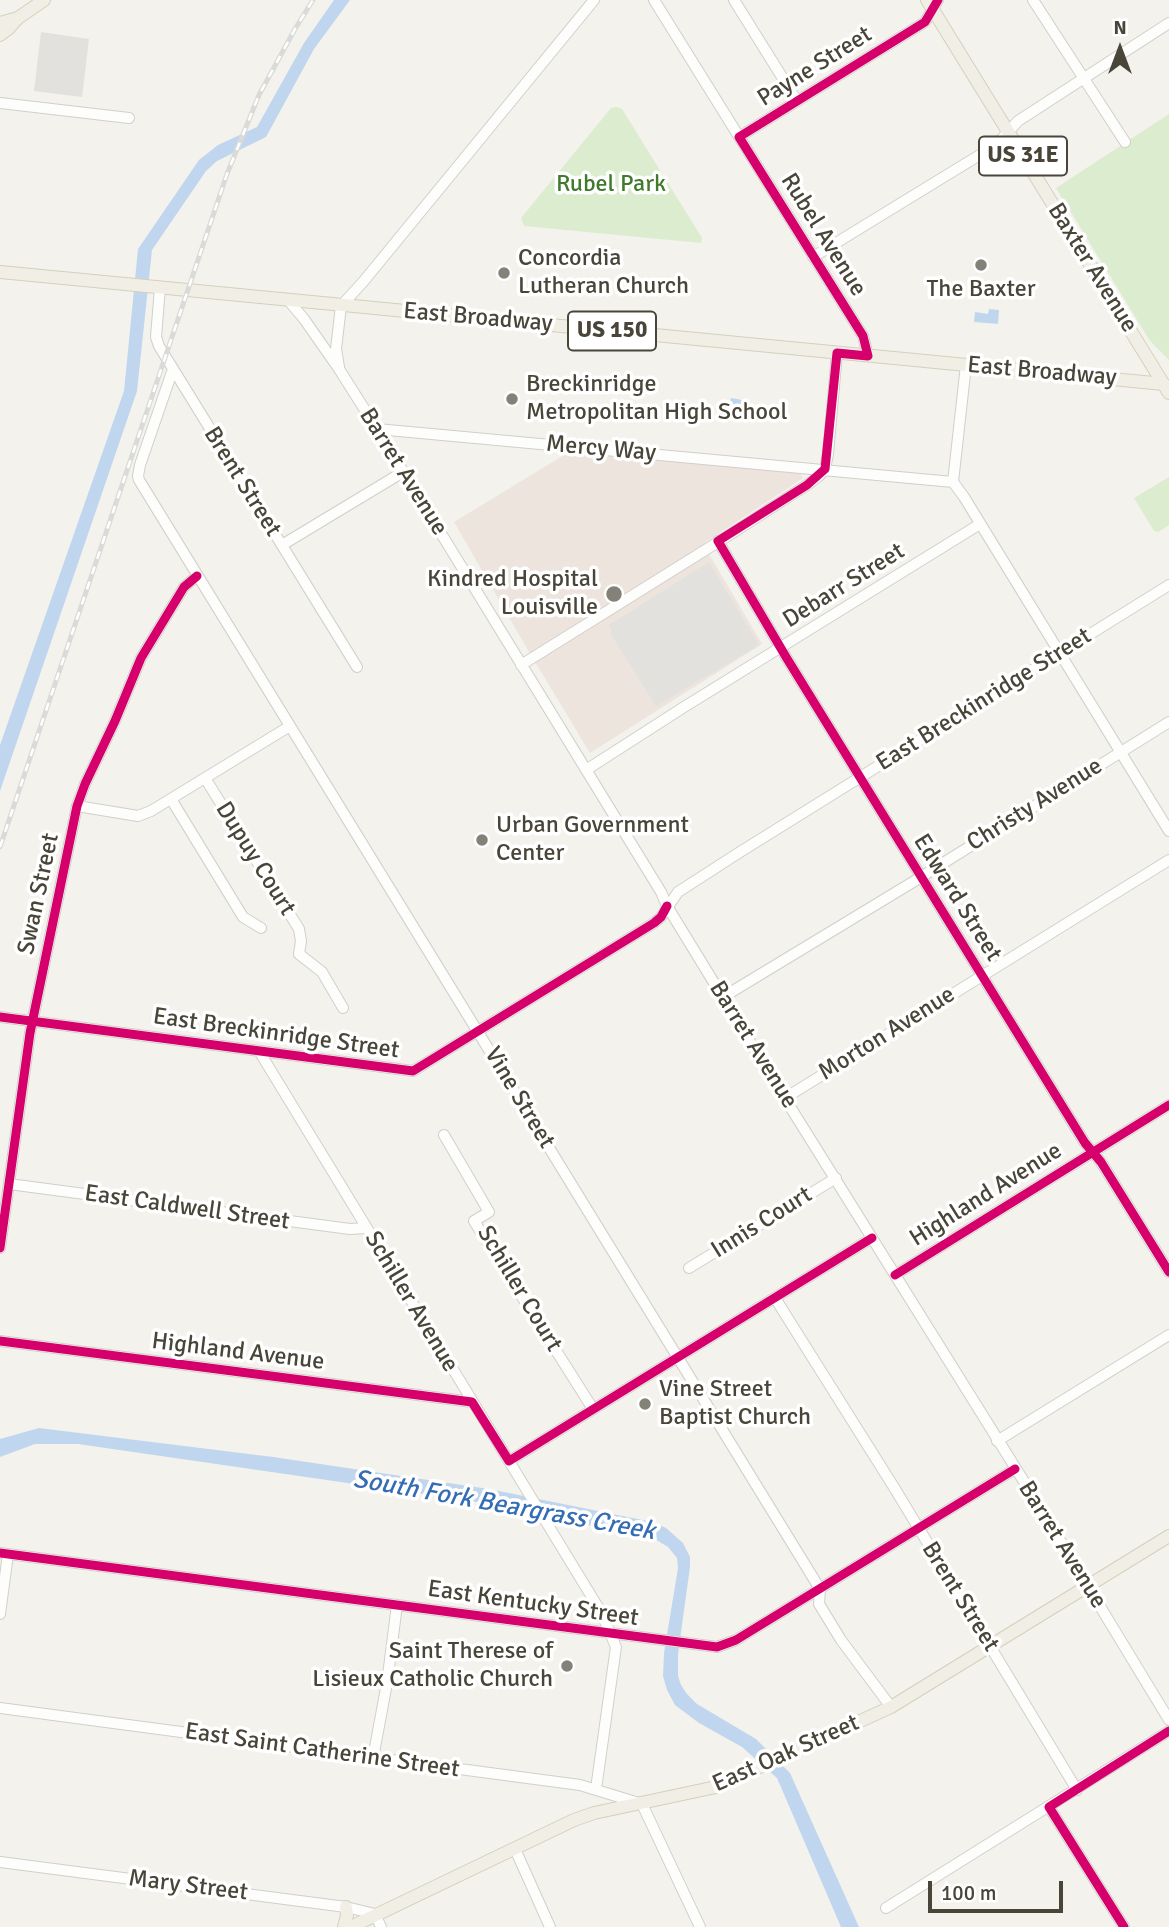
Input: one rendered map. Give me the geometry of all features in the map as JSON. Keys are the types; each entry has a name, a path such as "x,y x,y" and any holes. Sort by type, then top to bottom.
{"main road":[{"path":"0,35 44,0"},
{"name":"Baxter Avenue","path":"933,3 1167,389"},
{"path":"0,23 18,18"},
{"name":"East Broadway","path":"0,272 966,365 1167,389"},
{"name":"East Oak Street","path":"351,1927 575,1820 594,1813 716,1787 891,1707 1169,1536"},
{"path":"344,1927 346,1907"}],"street":[{"path":"339,369 336,349 341,306 594,0"},
{"name":"Rubel Avenue","path":"654,0 863,336 869,356"},
{"path":"734,0 797,101"},
{"path":"1033,0 1125,142"},
{"name":"Payne Street","path":"739,137 925,22 933,3"},
{"path":"813,257 996,145 1018,121 1169,23"},
{"path":"0,103 129,118"},
{"name":"Brent Street","path":"155,287 156,337 356,667"},
{"name":"Barret Avenue","path":"288,300 339,369 377,429 661,892 667,906 1169,1720"},
{"path":"521,664 807,485 825,469 837,353"},
{"path":"966,365 953,482 1169,831"},
{"name":"Vine Street","path":"173,369 138,475 139,480 820,1589 819,1604 829,1621 891,1707"},
{"name":"Mercy Way","path":"377,429 953,482"},
{"path":"282,545 403,472"},
{"name":"Debarr Street","path":"586,770 980,524"},
{"name":"Edward Street","path":"718,541 1082,1138 1101,1162 1169,1272"},
{"name":"Swan Street","path":"0,1248 32,1021 77,806 141,658 184,587 197,576"},
{"name":"East Breckinridge Street","path":"0,1017 413,1071 654,923 678,892 1169,585"},
{"name":"Christy Avenue","path":"723,997 1169,722"},
{"path":"77,806 138,816 171,799 290,726"},
{"name":"Dupuy Court","path":"205,778 299,929 299,954 322,972 343,1008"},
{"path":"171,799 243,917 261,928"},
{"name":"Morton Avenue","path":"785,1098 1169,860"},
{"name":"Schiller Avenue","path":"259,1051 551,1529 611,1633 616,1647 596,1789"},
{"name":"Highland Avenue","path":"895,1275 1169,1105"},
{"name":"Schiller Court","path":"444,1135 489,1212 474,1221 593,1409"},
{"name":"Innis Court","path":"689,1268 836,1178"},
{"name":"East Caldwell Street","path":"9,1184 349,1229 366,1228"},
{"name":"Highland Avenue","path":"509,1461 872,1238"},
{"name":"Brent Street","path":"775,1298 895,1489 1077,1790"},
{"path":"997,1441 1169,1335"},
{"name":"Highland Avenue","path":"0,1341 472,1402"},
{"name":"East Kentucky Street","path":"4,1553 717,1647 729,1644 1015,1469"},
{"path":"0,1614 4,1553"},
{"path":"373,1758 387,1683 397,1605"},
{"name":"East Saint Catherine Street","path":"0,1708 580,1786 642,1804"},
{"path":"886,1908 1169,1731"},
{"path":"642,1804 700,1927"},
{"path":"1049,1807 1124,1927"},
{"path":"515,1849 550,1927"},
{"name":"Mary Street","path":"0,1863 346,1907 375,1914"},
{"path":"375,1914 381,1927"}],"shaded area":[{"path":"41,32 89,39 82,97 34,91"},
{"name":"Kindred Hospital Louisville","path":"569,452 799,472 803,478 703,544 762,644 590,753 454,522"},
{"path":"709,562 759,645 656,706 610,633 612,631 609,625"}],"green space":[{"name":"Rubel Park","path":"611,108 622,109 702,238 701,243 524,226 521,218"},
{"path":"1169,114 1169,360 1150,341 1056,188"},
{"path":"1169,477 1169,525 1158,532 1154,531 1134,498"}],"water":[{"path":"334,0 350,0 314,49 266,137 217,161 206,171 152,250 137,391 0,791 0,745 124,391 138,249 199,160 218,145 257,127 304,43"},
{"path":"989,309 999,310 998,324 974,322 975,312 988,314"},
{"path":"731,398 742,400 741,416 728,415"},
{"name":"South Fork Beargrass Creek","path":"39,1428 273,1457 489,1489 652,1522 666,1528 683,1543 690,1557 678,1654 678,1676 681,1685 697,1704 756,1739 790,1773 859,1927 841,1927 777,1778 742,1747 699,1723 675,1705 667,1690 663,1676 664,1653 678,1568 677,1558 668,1547 648,1535 472,1501 78,1444 35,1444 0,1457 0,1439"}],"railway":[{"path":"0,847 227,174 259,95 313,0"}],"cycle path":[{"path":"938,0 925,22 739,137 863,336 868,356 837,353 825,469 807,485 718,541 786,657 1085,1143 1101,1162 1169,1272"},
{"path":"0,1248 30,1033 77,806 141,658 184,587 197,576"},
{"path":"0,1017 413,1071 654,923 667,906"},
{"path":"895,1275 1169,1105"},
{"path":"0,1341 472,1402 509,1461 872,1238"},
{"path":"0,1553 717,1647 736,1640 1015,1469"},
{"path":"1124,1927 1049,1807 1169,1731"}],"place":[{"name":"The Baxter","path":"981,265"},
{"name":"Concordia Lutheran Church","path":"504,273"},
{"name":"Breckinridge Metropolitan High School","path":"512,399"},
{"name":"Kindred Hospital Louisville","path":"614,594"},
{"name":"Urban Government Center","path":"482,840"},
{"name":"Vine Street Baptist Church","path":"645,1404"},
{"name":"Saint Therese of Lisieux Catholic Church","path":"567,1666"}]}
